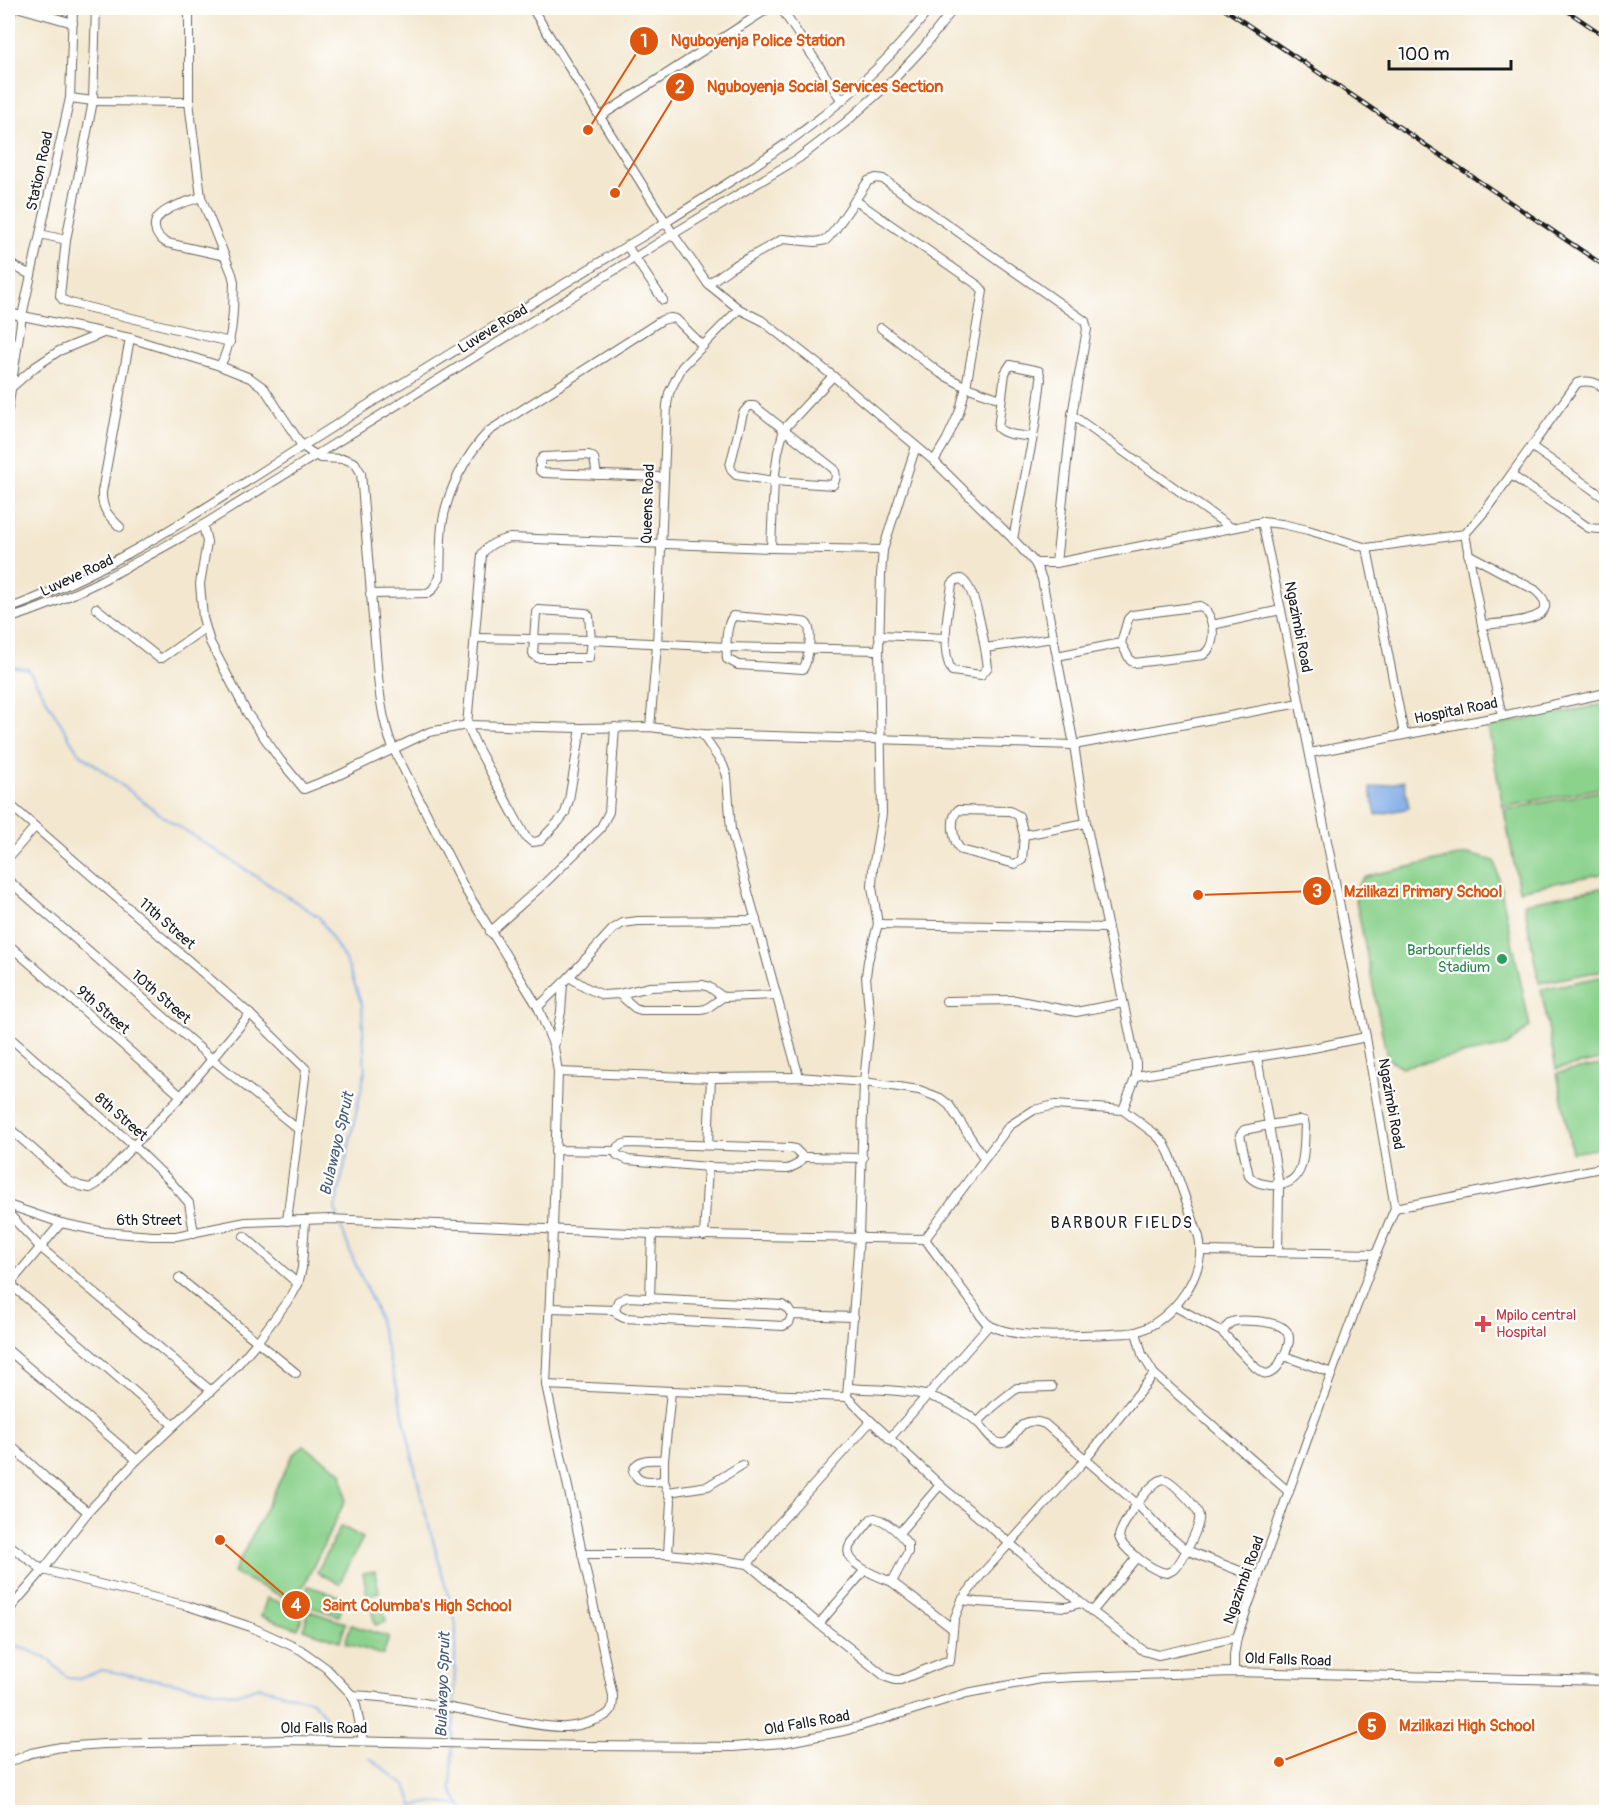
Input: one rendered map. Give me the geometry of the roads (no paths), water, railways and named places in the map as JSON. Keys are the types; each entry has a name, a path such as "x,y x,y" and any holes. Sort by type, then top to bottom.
{"street":[{"path":"8,27 12,8"},
{"path":"20,8 73,23"},
{"name":"Station Road","path":"8,409 22,316 70,99 73,8"},
{"path":"96,8 93,100 66,240 60,296 66,302 230,342"},
{"path":"189,8 189,102 201,197 234,282 230,342 220,366"},
{"path":"532,8 673,234 708,284 738,309 761,320 833,376 934,461 1014,539 1035,563 1042,579 1074,745 1086,823 1136,1063 1136,1076 1123,1110"},
{"path":"601,116 769,8"},
{"path":"781,8 842,101"},
{"name":"Luveve Road","path":"8,607 111,562 166,533 749,169 842,101 879,68 930,8"},
{"name":"Luveve Road","path":"8,619 44,606 126,568 203,525 799,158 845,123 894,79 923,48 954,8"},
{"path":"70,99 189,102"},
{"path":"708,284 732,267 783,238 815,242 826,240 868,181 876,177 883,178 1085,321 1087,329 1072,415 1056,562"},
{"path":"201,197 162,212 155,222 156,233 167,243 225,255"},
{"path":"855,200 983,291 966,387 959,413 934,461"},
{"path":"40,234 66,240"},
{"path":"627,246 663,300"},
{"path":"8,262 31,275"},
{"name":"Queens Road","path":"650,727 657,645 666,405 681,367 738,309"},
{"path":"8,313 130,338 220,366 250,378 264,388 302,446 320,458 345,459 355,462 361,473 370,594 386,732 465,889 538,1007 554,1047 558,1072 546,1385 613,1703 610,1712 606,1715 583,1724 561,1728 436,1705 385,1697 352,1695"},
{"path":"370,594 428,593 438,583 442,526 449,496 475,446 489,431 662,320 675,319 703,346"},
{"path":"881,328 940,373 966,387 1001,399"},
{"path":"12,387 35,367 59,351 103,333"},
{"path":"120,527 104,510 102,492 130,338"},
{"path":"1014,539 1033,437 1041,379 1039,371 1010,365 1005,373 998,428 1007,433 1033,437"},
{"path":"771,548 774,481 784,429 833,376"},
{"path":"1035,563 1056,562 1262,522 1308,530 1367,548 1465,534 1485,511 1578,383 1590,381 1606,389"},
{"path":"749,406 754,406 784,429 834,469 836,479 833,485 736,476 730,466 743,413 749,406"},
{"path":"1072,415 1230,527"},
{"path":"916,446 883,550 879,635 882,814 872,887 878,924 866,968 870,1022 864,1082 859,1237 848,1393 871,1421 940,1485 1092,1612 1144,1651 1152,1654 1167,1653 1237,1637"},
{"path":"1531,446 1606,500"},
{"path":"597,475 594,458 589,455 543,457 539,465 540,471 544,473 597,475 663,477"},
{"path":"1511,475 1589,528 1599,529 1606,525"},
{"name":"Ngazimbi Road","path":"1234,1672 1237,1637 1332,1373 1395,1208 1366,1037 1262,522"},
{"path":"203,525 207,542 200,584 205,628 210,642 247,713 280,760 304,789 337,776 429,732 467,725 650,727 702,734 1074,745 1299,703"},
{"path":"1465,534 1502,716"},
{"path":"581,728 565,813 540,841 532,842 525,836 467,725 482,554 488,545 510,538 883,550"},
{"path":"1367,548 1404,734"},
{"path":"1468,554 1535,590 1544,601 1541,614 1534,619 1482,625"},
{"path":"956,580 965,580 972,591 985,648 988,667 985,672 981,675 952,671 948,666 946,638 952,584 956,580"},
{"path":"1200,606 1205,609 1212,625 1212,646 1203,655 1134,663 1121,643 1128,619 1132,615 1200,606"},
{"path":"96,609 159,658 205,628"},
{"path":"538,610 586,614 590,620 591,640 588,659 538,658 533,654 533,639 538,610"},
{"path":"1212,625 1281,610"},
{"path":"733,616 802,622 809,628 809,649 806,665 802,669 738,665 727,659 726,647 730,621 733,616"},
{"path":"879,635 946,638"},
{"path":"475,638 879,650"},
{"path":"985,648 1053,638"},
{"path":"1057,656 1121,643"},
{"name":"Hospital Road","path":"1310,753 1502,716 1606,693"},
{"path":"490,932 545,883 600,829 606,820 609,812 615,727"},
{"path":"702,734 723,765 727,776 731,830 799,1077"},
{"name":"11th Street","path":"8,803 250,1014 306,1069 299,1130"},
{"path":"958,810 1010,811 1019,816 1024,835 1022,860 1015,864 1005,862 961,850 955,842 952,817 958,810"},
{"path":"1024,835 1086,823"},
{"path":"8,858 35,827"},
{"name":"10th Street","path":"8,880 212,1059 299,1130"},
{"path":"538,1007 613,929 623,923 756,920"},
{"path":"878,924 1108,928"},
{"name":"9th Street","path":"8,944 181,1096"},
{"path":"566,980 598,994 619,994 650,987 703,985 723,997"},
{"path":"554,1047 566,980"},
{"path":"619,994 635,1008 641,1010 700,1010 706,1009 723,997 776,996"},
{"path":"946,1001 1015,1000 1076,1012 1123,1003"},
{"path":"8,1127 69,1181 90,1188 97,1184 181,1096 250,1014"},
{"name":"8th Street","path":"8,1036 134,1146 183,1195 192,1212 194,1233"},
{"path":"1136,1076 1313,1048 1366,1037"},
{"path":"1257,1057 1279,1186 1278,1251"},
{"path":"558,1072 711,1078 799,1077 864,1082 919,1090 939,1098 955,1113 984,1158"},
{"path":"708,1145 711,1078"},
{"path":"1055,1105 1123,1110 1155,1134 1164,1143 1170,1155 1199,1237 1201,1251 1196,1269 1176,1307 1162,1318 1136,1332 1094,1335 1034,1334 1018,1333 989,1325 925,1239 950,1208 984,1158 1009,1126 1034,1110 1055,1105"},
{"path":"1300,1120 1305,1123 1303,1159 1299,1173 1291,1182 1279,1186 1252,1180 1240,1138 1241,1132 1245,1130 1269,1125 1300,1120"},
{"path":"287,1221 299,1130"},
{"path":"555,1150 615,1151 622,1144 629,1143 708,1145 790,1148 795,1149 803,1157 863,1158"},
{"path":"615,1151 617,1155 628,1160 708,1167 788,1169 794,1167 803,1157"},
{"path":"704,1236 708,1167"},
{"path":"1395,1208 1606,1167"},
{"name":"6th Street","path":"8,1204 61,1223 129,1235 164,1236 194,1233 246,1222 348,1220 704,1236 925,1239"},
{"path":"8,1213 40,1247 210,1390"},
{"path":"8,1611 88,1512 137,1460 233,1370 257,1342 292,1296 298,1284 302,1268 305,1221"},
{"path":"61,1223 8,1284 173,1425"},
{"path":"650,1298 652,1234"},
{"path":"244,1236 298,1284"},
{"path":"1201,1251 1376,1254"},
{"path":"179,1278 296,1374"},
{"path":"622,1298 650,1298 782,1305 792,1315 789,1323 783,1326 624,1318 618,1316 615,1310 618,1301 622,1298"},
{"path":"1176,1307 1222,1332 1263,1373 1272,1373 1290,1344 1287,1330 1278,1324 1236,1321 1230,1323 1222,1332"},
{"path":"550,1308 615,1310"},
{"path":"792,1315 854,1317"},
{"path":"889,1439 989,1325"},
{"path":"1136,1332 1142,1354 1154,1374 1289,1492"},
{"path":"8,1350 137,1460"},
{"path":"1284,1356 1332,1373"},
{"path":"582,1554 668,1554 716,1558 748,1564 886,1677 895,1680 906,1678 950,1661 953,1629 962,1600 981,1575 1085,1460 1154,1374"},
{"path":"546,1385 670,1391 929,1394 957,1408 978,1422 995,1441 1004,1443 1009,1441 1024,1422 1038,1421 1050,1428 1186,1550 1258,1578"},
{"path":"978,1422 1017,1388 1052,1388"},
{"path":"668,1554 671,1508 664,1481 663,1460 670,1391"},
{"path":"748,1564 775,1528 871,1421"},
{"path":"8,1443 88,1512"},
{"path":"663,1460 639,1461 633,1471 637,1479 642,1481 664,1481"},
{"path":"668,1492 708,1486 742,1465"},
{"path":"1164,1479 1173,1483 1199,1516 1198,1524 1186,1550 1175,1568 1167,1572 1158,1570 1137,1557 1121,1543 1120,1532 1137,1504 1158,1480 1164,1479"},
{"path":"899,1533 940,1485"},
{"path":"892,1582 909,1548 899,1533 878,1518 871,1520 848,1550 851,1557 864,1571 892,1582 953,1629"},
{"path":"8,1544 43,1570 188,1606 278,1638 317,1660 352,1695 363,1741"},
{"path":"1092,1612 1137,1557"},
{"path":"819,1624 864,1571"},
{"path":"962,1600 1066,1607 1081,1603"},
{"name":"Old Falls Road","path":"8,1763 31,1754 61,1747 104,1744 289,1740 733,1747 783,1743 848,1730 967,1693 1031,1681 1075,1677 1234,1672 1606,1681"}],"water":[{"path":"1404,781 1409,808 1376,815 1370,788"}],"waterway":[{"name":"Bulawayo Spruit","path":"8,667 28,669 78,752 161,815 319,917 347,963 362,1005 365,1072 335,1209 338,1216"},
{"name":"Bulawayo Spruit","path":"339,1221 376,1310 398,1392 423,1504 456,1624 454,1705"},
{"path":"8,1644 24,1648 49,1660 68,1678 79,1679 102,1670 236,1694 260,1687 312,1701 328,1722"},
{"name":"Bulawayo Spruit","path":"453,1741 454,1711"},
{"name":"Bulawayo Spruit","path":"453,1747 451,1789 464,1812"},
{"path":"370,1758 407,1787 413,1806 434,1802 460,1806"}],"railway":[{"path":"1223,8 1606,267"},
{"path":"1563,8 1606,37"}],"place":[{"name":"Nguboyenja Police Station","path":"588,130"},
{"name":"Nguboyenja Social Services Section","path":"615,193"},
{"name":"Mzilikazi Primary School","path":"1198,895"},
{"name":"Barbourfields Stadium","path":"1502,959"},
{"name":"Mpilo central Hospital","path":"1483,1324"},
{"name":"Saint Columba's High School","path":"220,1540"},
{"name":"Mzilikazi High School","path":"1279,1762"}],"district":[{"name":"BARBOUR FIELDS","path":"1122,1223"}]}
